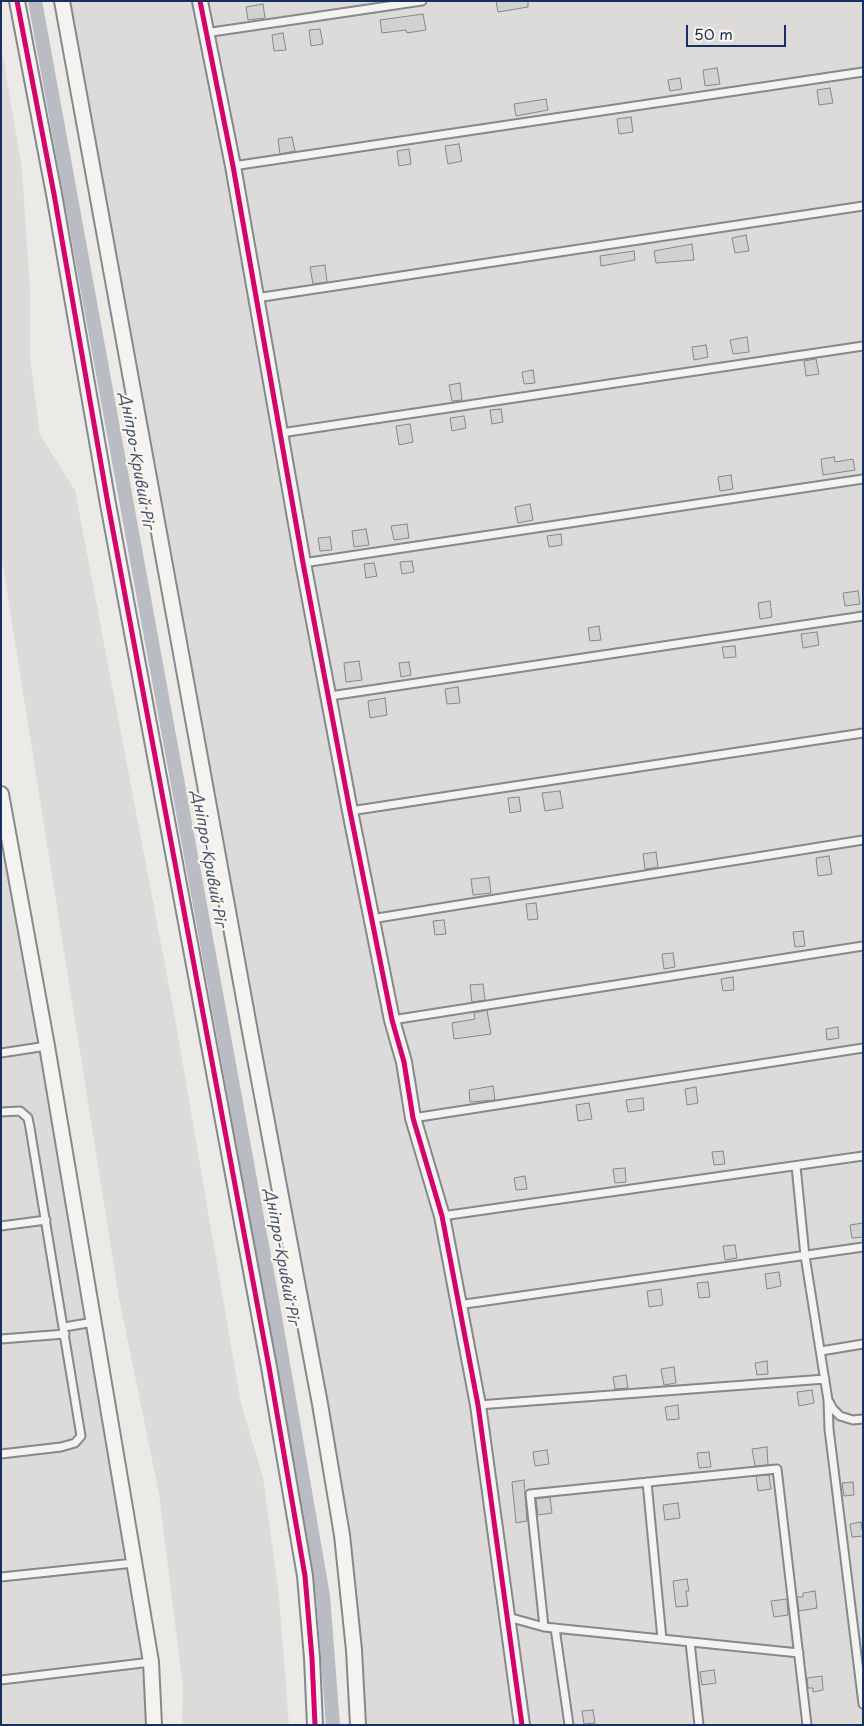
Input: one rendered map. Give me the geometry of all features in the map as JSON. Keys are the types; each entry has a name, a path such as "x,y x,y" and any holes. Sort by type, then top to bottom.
{"street":[{"path":"17,1 54,194 108,504 269,1367 305,1576 315,1725"},
{"path":"62,1 245,1008 320,1404 342,1535 354,1650 358,1725"},
{"path":"200,1 233,166 303,564 330,696 371,919 392,1020 404,1062 413,1118 442,1216 478,1404 522,1725"},
{"path":"1,794 47,1046 151,1662 154,1725"}],"lane":[{"path":"205,33 422,1"},
{"path":"233,166 863,72"},
{"path":"256,298 863,206"},
{"path":"281,433 863,346"},
{"path":"303,564 863,479"},
{"path":"330,696 863,616"},
{"path":"350,811 863,733"},
{"path":"371,919 863,840"},
{"path":"392,1020 863,946"},
{"path":"1,1053 47,1046"},
{"path":"413,1118 863,1048"},
{"path":"1,1112 20,1111 28,1118 81,1436 75,1443 62,1447 1,1454"},
{"path":"442,1216 863,1156"},
{"path":"796,1166 805,1256 828,1400 830,1439 863,1704"},
{"path":"1,1226 46,1220"},
{"path":"458,1305 863,1247"},
{"path":"1,1339 64,1330 94,1322"},
{"path":"821,1351 863,1344"},
{"path":"478,1404 825,1379"},
{"path":"828,1400 840,1416 853,1420 863,1418"},
{"path":"544,1627 530,1494 776,1469 807,1725"},
{"path":"648,1482 662,1639"},
{"path":"1,1576 134,1563"},
{"path":"508,1617 544,1627 799,1653"},
{"path":"555,1628 569,1725"},
{"path":"690,1642 699,1725"},
{"path":"1,1680 151,1662"}],"shaded area":[{"path":"62,1 863,1 863,1725 358,1725 342,1535"},
{"path":"1,45 22,169 30,291 30,357 40,435 75,490 175,1018 241,1404 263,1477 279,1596 289,1725 182,1725 183,1688 159,1494 119,1298 1,554"},
{"path":"1,794 47,1046 154,1725 1,1725"}],"building":[{"path":"496,1 528,1 528,7 498,12"},
{"path":"263,4 265,18 248,20 246,7"},
{"path":"423,14 426,30 407,33 406,30 382,33 380,20"},
{"path":"320,29 323,44 311,46 309,30"},
{"path":"283,33 286,50 274,51 272,35"},
{"path":"717,68 720,84 705,86 703,70"},
{"path":"680,78 682,89 670,91 668,80"},
{"path":"830,88 833,103 819,105 817,90"},
{"path":"546,99 548,110 516,116 514,104"},
{"path":"631,117 633,132 619,134 617,119"},
{"path":"292,137 295,151 280,154 278,139"},
{"path":"459,144 462,161 448,164 445,146"},
{"path":"409,149 411,164 399,166 397,151"},
{"path":"746,235 749,251 735,253 732,238"},
{"path":"692,244 694,260 656,263 654,251"},
{"path":"634,251 635,260 601,266 600,256"},
{"path":"325,265 327,282 313,284 310,267"},
{"path":"747,337 749,352 733,354 730,340"},
{"path":"706,345 708,357 694,360 692,347"},
{"path":"816,359 819,374 806,376 804,361"},
{"path":"533,370 535,383 524,384 522,372"},
{"path":"460,383 462,400 452,401 449,385"},
{"path":"501,409 503,422 492,424 490,410"},
{"path":"464,416 466,428 452,431 450,418"},
{"path":"410,424 413,442 399,445 396,426"},
{"path":"834,457 835,462 853,459 855,470 823,475 821,459"},
{"path":"731,475 733,489 720,491 718,477"},
{"path":"530,504 533,520 518,523 515,507"},
{"path":"407,524 409,538 394,540 391,526"},
{"path":"366,529 369,545 354,547 352,531"},
{"path":"561,534 562,545 549,547 547,536"},
{"path":"330,537 332,550 320,551 318,538"},
{"path":"412,561 414,572 402,574 400,562"},
{"path":"374,563 377,576 366,578 364,564"},
{"path":"858,591 860,604 845,606 843,593"},
{"path":"770,601 772,617 760,619 758,603"},
{"path":"599,626 601,640 590,641 588,628"},
{"path":"817,632 819,645 803,648 801,634"},
{"path":"735,646 736,657 724,658 722,647"},
{"path":"359,661 362,680 346,682 344,663"},
{"path":"409,662 411,675 401,677 399,663"},
{"path":"458,687 460,703 447,704 445,689"},
{"path":"385,698 387,715 370,718 368,701"},
{"path":"560,791 563,808 545,811 542,793"},
{"path":"519,797 521,811 510,813 508,798"},
{"path":"656,852 658,867 645,869 643,854"},
{"path":"829,856 832,874 818,876 816,858"},
{"path":"489,877 491,893 473,895 471,879"},
{"path":"536,903 538,919 528,920 526,904"},
{"path":"444,920 446,934 435,935 433,921"},
{"path":"803,931 805,946 795,947 793,932"},
{"path":"673,953 675,967 664,969 662,954"},
{"path":"733,977 734,990 723,991 721,979"},
{"path":"483,984 485,1000 472,1002 470,985"},
{"path":"487,1010 491,1034 454,1039 452,1023 475,1019 474,1013"},
{"path":"838,1027 839,1038 827,1040 826,1029"},
{"path":"493,1086 495,1100 470,1102 469,1090"},
{"path":"696,1087 698,1103 687,1105 685,1089"},
{"path":"643,1098 644,1110 628,1112 626,1100"},
{"path":"589,1103 592,1119 578,1121 576,1105"},
{"path":"723,1151 725,1164 714,1165 712,1152"},
{"path":"625,1168 626,1182 615,1183 613,1169"},
{"path":"525,1176 527,1189 516,1190 514,1178"},
{"path":"863,1223 863,1237 852,1238 850,1225"},
{"path":"735,1245 737,1258 725,1260 723,1246"},
{"path":"779,1272 781,1286 767,1289 765,1274"},
{"path":"708,1282 710,1297 699,1298 697,1283"},
{"path":"661,1289 663,1305 649,1307 647,1291"},
{"path":"767,1361 768,1374 757,1375 755,1363"},
{"path":"674,1367 676,1383 664,1385 661,1369"},
{"path":"626,1375 628,1388 615,1389 613,1377"},
{"path":"812,1390 814,1403 799,1406 797,1392"},
{"path":"678,1405 679,1419 667,1420 665,1407"},
{"path":"767,1447 768,1465 755,1466 752,1449"},
{"path":"547,1450 549,1464 535,1466 533,1452"},
{"path":"709,1452 711,1467 699,1468 697,1453"},
{"path":"769,1475 771,1489 758,1491 756,1476"},
{"path":"524,1480 527,1521 516,1523 512,1482"},
{"path":"853,1482 854,1495 844,1496 842,1483"},
{"path":"550,1497 552,1513 538,1515 536,1499"},
{"path":"678,1503 680,1518 665,1520 663,1505"},
{"path":"861,1522 863,1536 852,1537 850,1524"},
{"path":"687,1579 689,1591 686,1591 688,1606 676,1607 673,1581"},
{"path":"815,1591 817,1608 799,1611 797,1597 803,1597 803,1593"},
{"path":"787,1599 788,1615 774,1617 771,1601"},
{"path":"714,1670 716,1683 702,1685 700,1672"},
{"path":"822,1676 823,1690 813,1692 813,1688 808,1688 807,1678"},
{"path":"593,1710 595,1723 584,1724 582,1711"}],"waterway":[{"name":"Дніпро-Кривий Ріг","path":"35,1 272,1300 323,1596 333,1725"}],"cycle path":[{"path":"17,1 54,194 108,504 269,1367 305,1576 315,1725"},
{"path":"200,1 233,166 303,563 350,811 392,1020 404,1062 413,1118 442,1216 478,1405 522,1725"}]}
